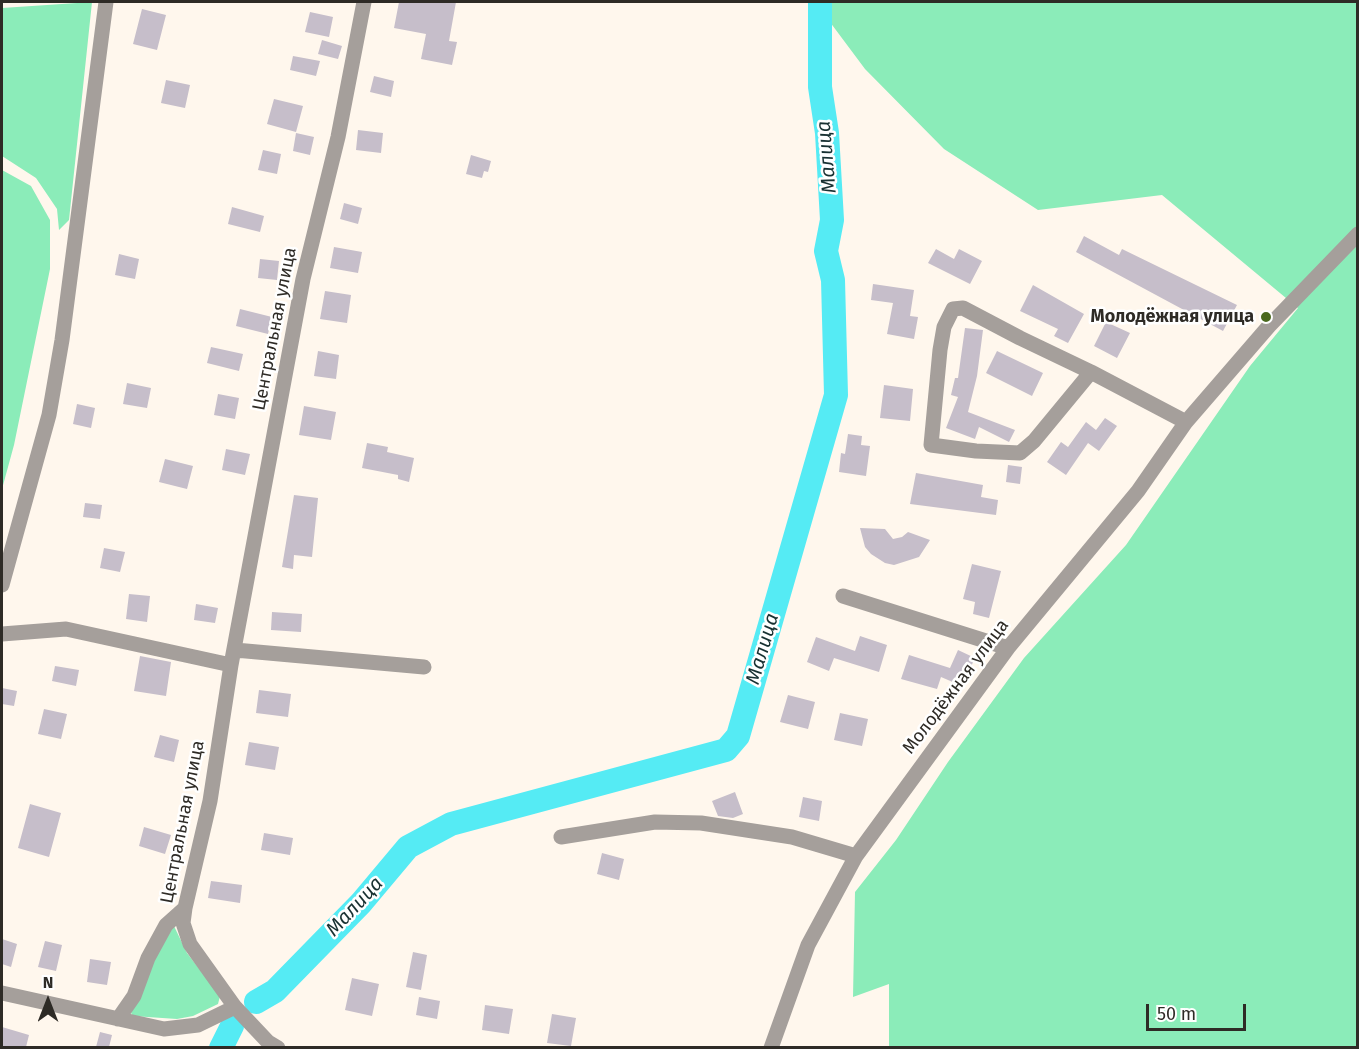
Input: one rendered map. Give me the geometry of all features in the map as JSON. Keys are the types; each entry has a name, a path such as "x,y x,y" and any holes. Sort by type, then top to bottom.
{"street":[{"path":"2,585 49,415 62,340 106,2"},
{"name":"Центральная улица","path":"278,1047 268,1042 235,1007 190,944 183,924 210,801 233,658 303,279 338,137 364,2"},
{"name":"Молодёжная улица","path":"771,1047 808,945 856,856 1008,648 1138,491 1186,422 1269,326 1358,234"},
{"path":"1091,372 1034,441 1020,453 976,452 931,445 944,327 952,309 963,308 1091,372 1186,422"},
{"path":"843,596 1008,648"},
{"path":"2,634 66,629 233,658 424,667"},
{"path":"561,837 655,822 701,823 792,837 856,856"},
{"path":"117,1019 134,996 148,958 166,925 185,908"},
{"path":"2,993 164,1029 198,1025 235,1007"}],"green space":[{"path":"92,2 69,220 59,230 57,209 36,178 2,156 2,8"},
{"path":"815,2 1357,2 1357,1047 889,1047 889,984 853,997 855,892 896,840 948,762 1024,658 1126,545 1250,366 1298,308 1162,195 1038,210 944,149 865,69"},
{"path":"2,170 31,186 50,220 50,269 14,445 2,489"},
{"path":"173,924 187,953 220,996 218,1004 193,1016 177,1019 133,1016 131,1013 158,949"}],"building":[{"path":"399,2 456,2 449,41 457,42 452,65 421,59 426,34 394,28"},
{"path":"142,9 166,15 157,50 133,44"},
{"path":"310,12 333,17 329,37 305,32"},
{"path":"322,40 342,46 338,59 318,54"},
{"path":"293,56 320,61 316,76 290,70"},
{"path":"374,76 394,81 391,97 370,92"},
{"path":"166,80 190,85 185,108 161,103"},
{"path":"274,99 303,106 296,132 267,124"},
{"path":"358,130 383,133 381,153 356,150"},
{"path":"296,133 314,137 310,155 293,151"},
{"path":"263,150 281,154 277,174 258,170"},
{"path":"471,155 491,161 488,172 484,171 482,178 466,174"},
{"path":"344,203 362,208 358,224 340,219"},
{"path":"232,207 264,216 260,232 228,224"},
{"path":"1084,236 1119,255 1122,249 1237,305 1223,331 1076,252"},
{"path":"334,247 362,252 358,273 330,268"},
{"path":"936,249 954,259 959,249 982,261 970,284 928,263"},
{"path":"119,254 139,259 135,279 115,275"},
{"path":"260,259 279,261 277,280 258,278"},
{"path":"873,284 914,290 910,316 918,317 914,339 887,334 893,303 871,300"},
{"path":"1033,285 1084,314 1068,343 1054,336 1058,329 1020,311"},
{"path":"325,291 351,295 347,323 320,319"},
{"path":"240,309 272,317 268,334 236,326"},
{"path":"1106,322 1130,333 1117,358 1094,346"},
{"path":"965,328 983,330 977,376 968,412 1015,430 1009,442 979,427 975,439 946,428 958,397 951,395 955,378 958,378"},
{"path":"211,347 243,354 239,371 207,363"},
{"path":"318,351 339,355 336,379 314,376"},
{"path":"997,351 1043,373 1032,396 986,373"},
{"path":"127,383 151,388 147,408 123,404"},
{"path":"884,385 913,389 910,421 880,418"},
{"path":"218,394 239,398 235,419 214,415"},
{"path":"77,404 95,408 91,428 73,424"},
{"path":"304,406 336,412 331,440 299,435"},
{"path":"1105,418 1117,426 1099,451 1088,443 1066,475 1047,462 1061,442 1068,447 1086,422 1096,430"},
{"path":"848,434 862,436 861,445 870,446 866,476 839,472 841,453 845,454"},
{"path":"367,443 388,447 387,452 414,458 409,482 398,479 398,475 362,468"},
{"path":"226,449 250,454 245,475 222,470"},
{"path":"165,459 193,466 187,489 159,482"},
{"path":"1008,465 1022,467 1020,484 1006,482"},
{"path":"916,473 983,485 981,497 998,500 996,515 910,504"},
{"path":"294,495 318,498 312,557 294,555 293,569 282,567"},
{"path":"85,503 102,505 100,519 83,517"},
{"path":"860,528 885,529 893,539 902,537 908,532 930,540 919,557 894,565 885,563 871,554 865,547"},
{"path":"104,548 125,552 120,572 100,568"},
{"path":"972,564 1001,571 989,618 973,614 975,602 963,599"},
{"path":"129,594 150,596 147,622 126,619"},
{"path":"196,604 218,608 215,623 194,620"},
{"path":"272,612 302,614 301,632 271,630"},
{"path":"860,636 887,645 879,672 834,658 829,671 807,662 816,637 855,651"},
{"path":"958,650 975,658 962,686 941,677 937,689 901,679 909,655 950,668"},
{"path":"140,656 171,662 166,696 134,691"},
{"path":"55,666 79,670 76,686 52,681"},
{"path":"2,688 17,691 14,706 2,704"},
{"path":"259,690 291,694 288,717 256,713"},
{"path":"788,695 815,702 808,729 780,722"},
{"path":"44,709 67,714 61,739 38,734"},
{"path":"840,713 868,719 862,746 834,740"},
{"path":"160,735 179,740 174,762 154,757"},
{"path":"249,742 279,747 275,770 245,765"},
{"path":"735,792 743,814 733,818 718,816 712,801"},
{"path":"803,797 822,801 819,821 799,817"},
{"path":"30,804 61,813 49,857 18,848"},
{"path":"144,827 171,835 165,854 139,846"},
{"path":"264,833 293,838 290,855 261,850"},
{"path":"602,853 624,859 619,880 597,874"},
{"path":"211,881 242,885 240,903 208,898"},
{"path":"2,939 17,944 11,967 2,964"},
{"path":"45,941 62,945 56,971 38,967"},
{"path":"413,952 427,955 421,990 406,987"},
{"path":"90,959 111,962 107,985 87,982"},
{"path":"352,978 379,984 372,1016 345,1010"},
{"path":"419,997 440,1001 437,1019 416,1015"},
{"path":"485,1005 513,1009 509,1034 482,1030"},
{"path":"552,1014 576,1018 571,1046 547,1043"},
{"path":"2,1027 29,1035 26,1047 2,1047"},
{"path":"100,1032 112,1035 109,1047 96,1047"}],"waterway":[{"name":"Малица","path":"256,1002 275,991 361,903 408,847 451,824 726,750 738,736 836,395 833,280 826,251 832,220 827,133 820,87 820,2"},
{"name":"Малица","path":"221,1048 232,1026"}],"place":[{"name":"Молодёжная улица","path":"1266,317"}]}
